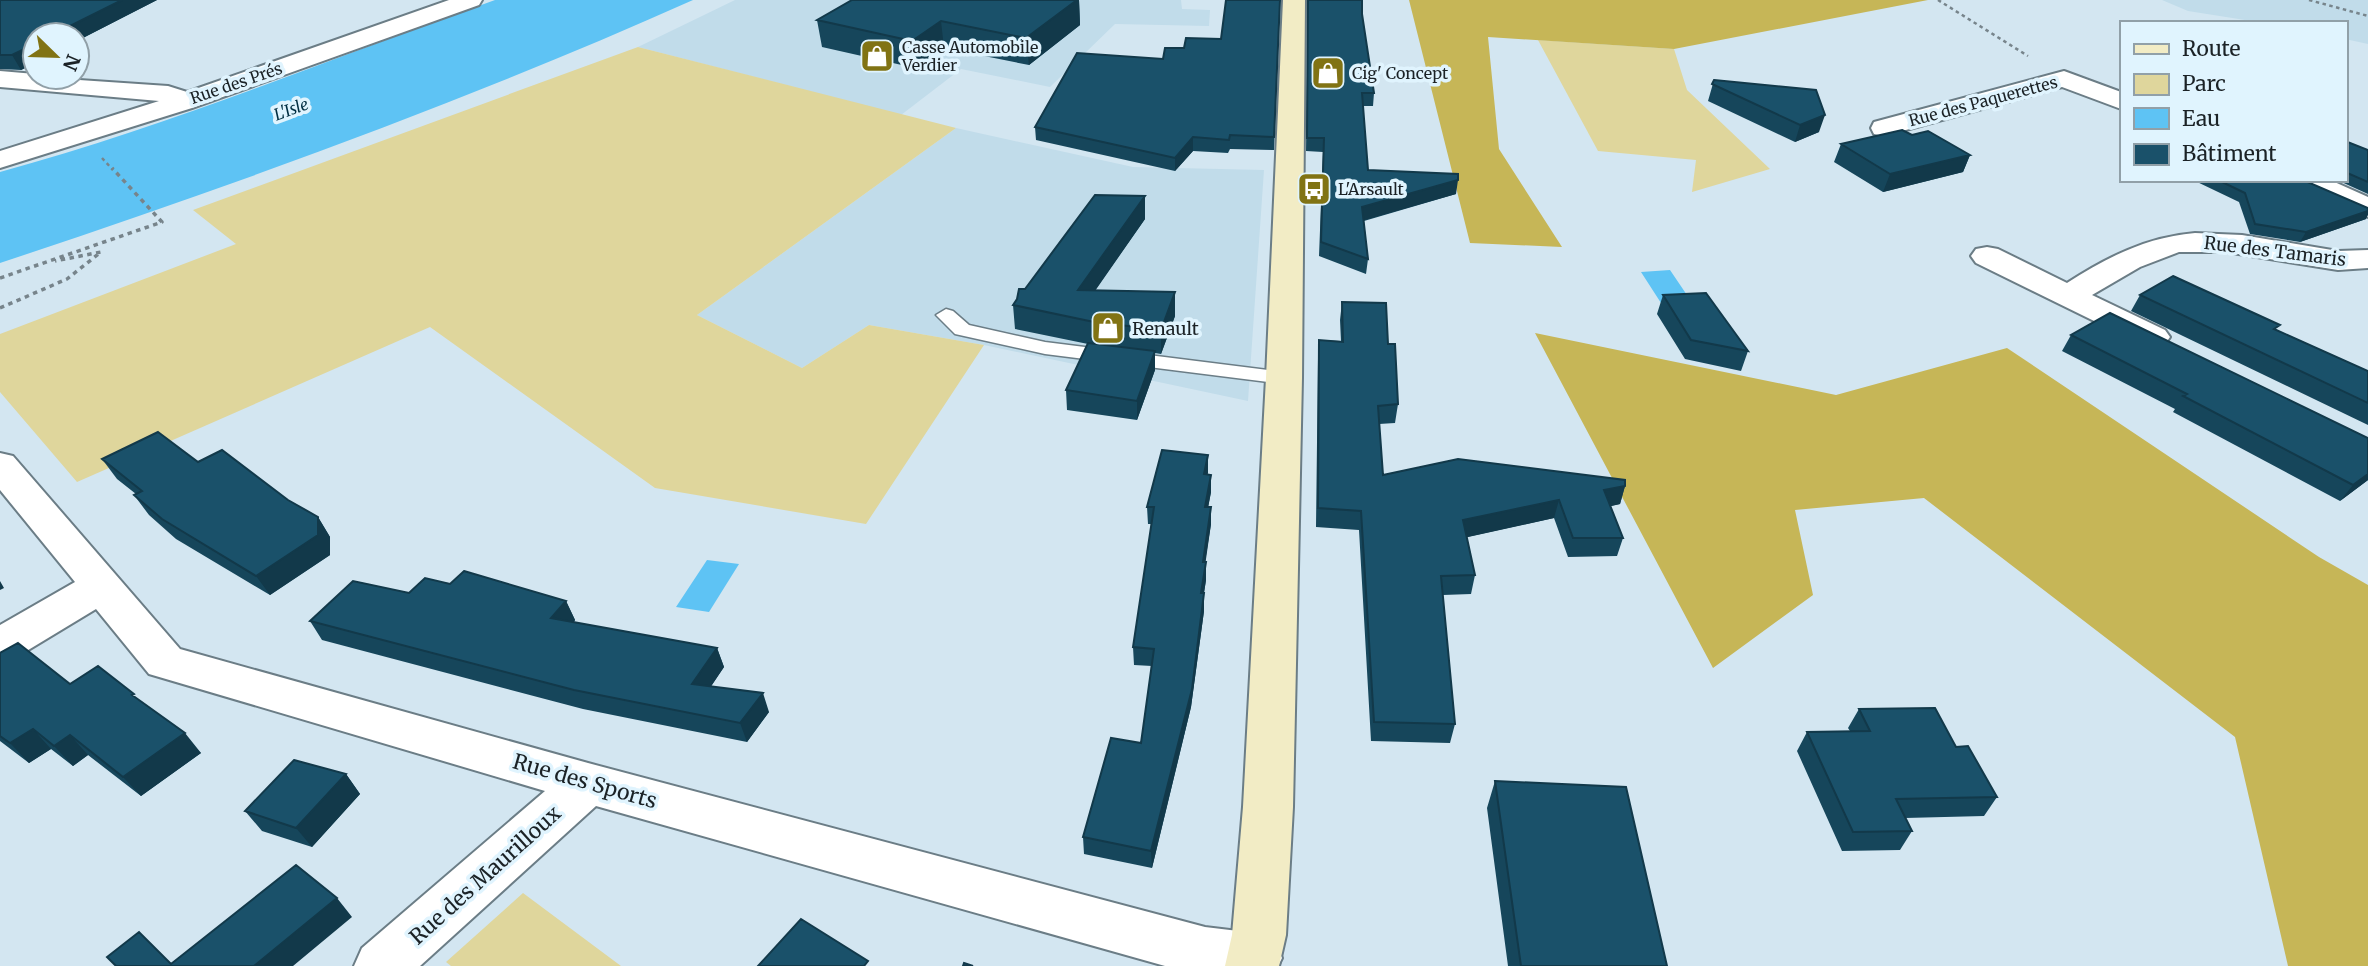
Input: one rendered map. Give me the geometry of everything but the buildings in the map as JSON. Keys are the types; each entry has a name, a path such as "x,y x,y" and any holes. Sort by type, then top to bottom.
{"main road":[{"path":"1254,962 1259,935 1268,807 1284,378 1294,0"}],"street":[{"name":"Rue des Prés","path":"0,160 183,102 471,0"},
{"path":"0,79 168,94 182,98 183,102"},
{"name":"Rue des Paquerettes","path":"1884,128 2064,79 2120,101"},
{"path":"2310,182 2368,208"},
{"name":"Rue des Tamaris","path":"2069,296 2088,282 2162,246 2196,241 2234,243 2326,258 2368,259"},
{"path":"1987,256 2180,351"},
{"name":"Rue des Sports","path":"0,466 166,662 587,783 1205,952 1254,962"},
{"path":"0,646 102,586"},
{"name":"Rue des Maurilloux","path":"382,966 587,783"}],"lane":[{"path":"946,315 962,330 1045,348 1284,378"}],"path":[{"path":"1938,0 2064,79"},
{"path":"2309,0 2368,16"},
{"path":"0,278 162,222 99,155"},
{"path":"0,307 55,285 88,268 101,252 37,265"}],"shaded area":[{"name":"Casse Automobile Verdier","path":"735,0 1181,0 1182,9 1210,10 1209,26 1115,24 1050,87 961,69 901,115 638,47"},
{"path":"1409,0 1928,0 1674,49 1488,37 1499,149 1562,247 1470,243"},
{"path":"2162,0 2368,0 2368,44 2347,39 2347,21 2245,20 2188,11"},
{"path":"956,128 1133,167 1264,170 1248,401 984,345 869,325 802,368 697,315"},
{"path":"1535,333 1836,395 2007,348 2319,557 2368,585 2368,966 2288,966 2235,737 1924,498 1795,510 1813,595 1713,668"}],"green space":[{"path":"1538,40 1674,49 1687,90 1770,169 1692,192 1696,160 1598,151"},
{"path":"638,47 956,128 697,315 802,368 869,325 984,345 866,524 655,488 430,327 77,482 0,392 0,334 236,244 193,210"},
{"path":"523,893 621,966 451,966 446,962"}],"water":[{"name":"L'Isle","path":"495,0 693,0 522,73 350,140 0,263 0,172 187,113"},
{"path":"1670,270 1691,301 1661,303 1641,272"},
{"path":"707,560 739,564 709,612 676,607"}],"place":[{"name":"Casse Automobile Verdier","path":"877,56"},
{"name":"Cig' Concept","path":"1328,73"},
{"name":"L'Arsault","path":"1314,189"},
{"name":"Renault","path":"1108,328"}]}
